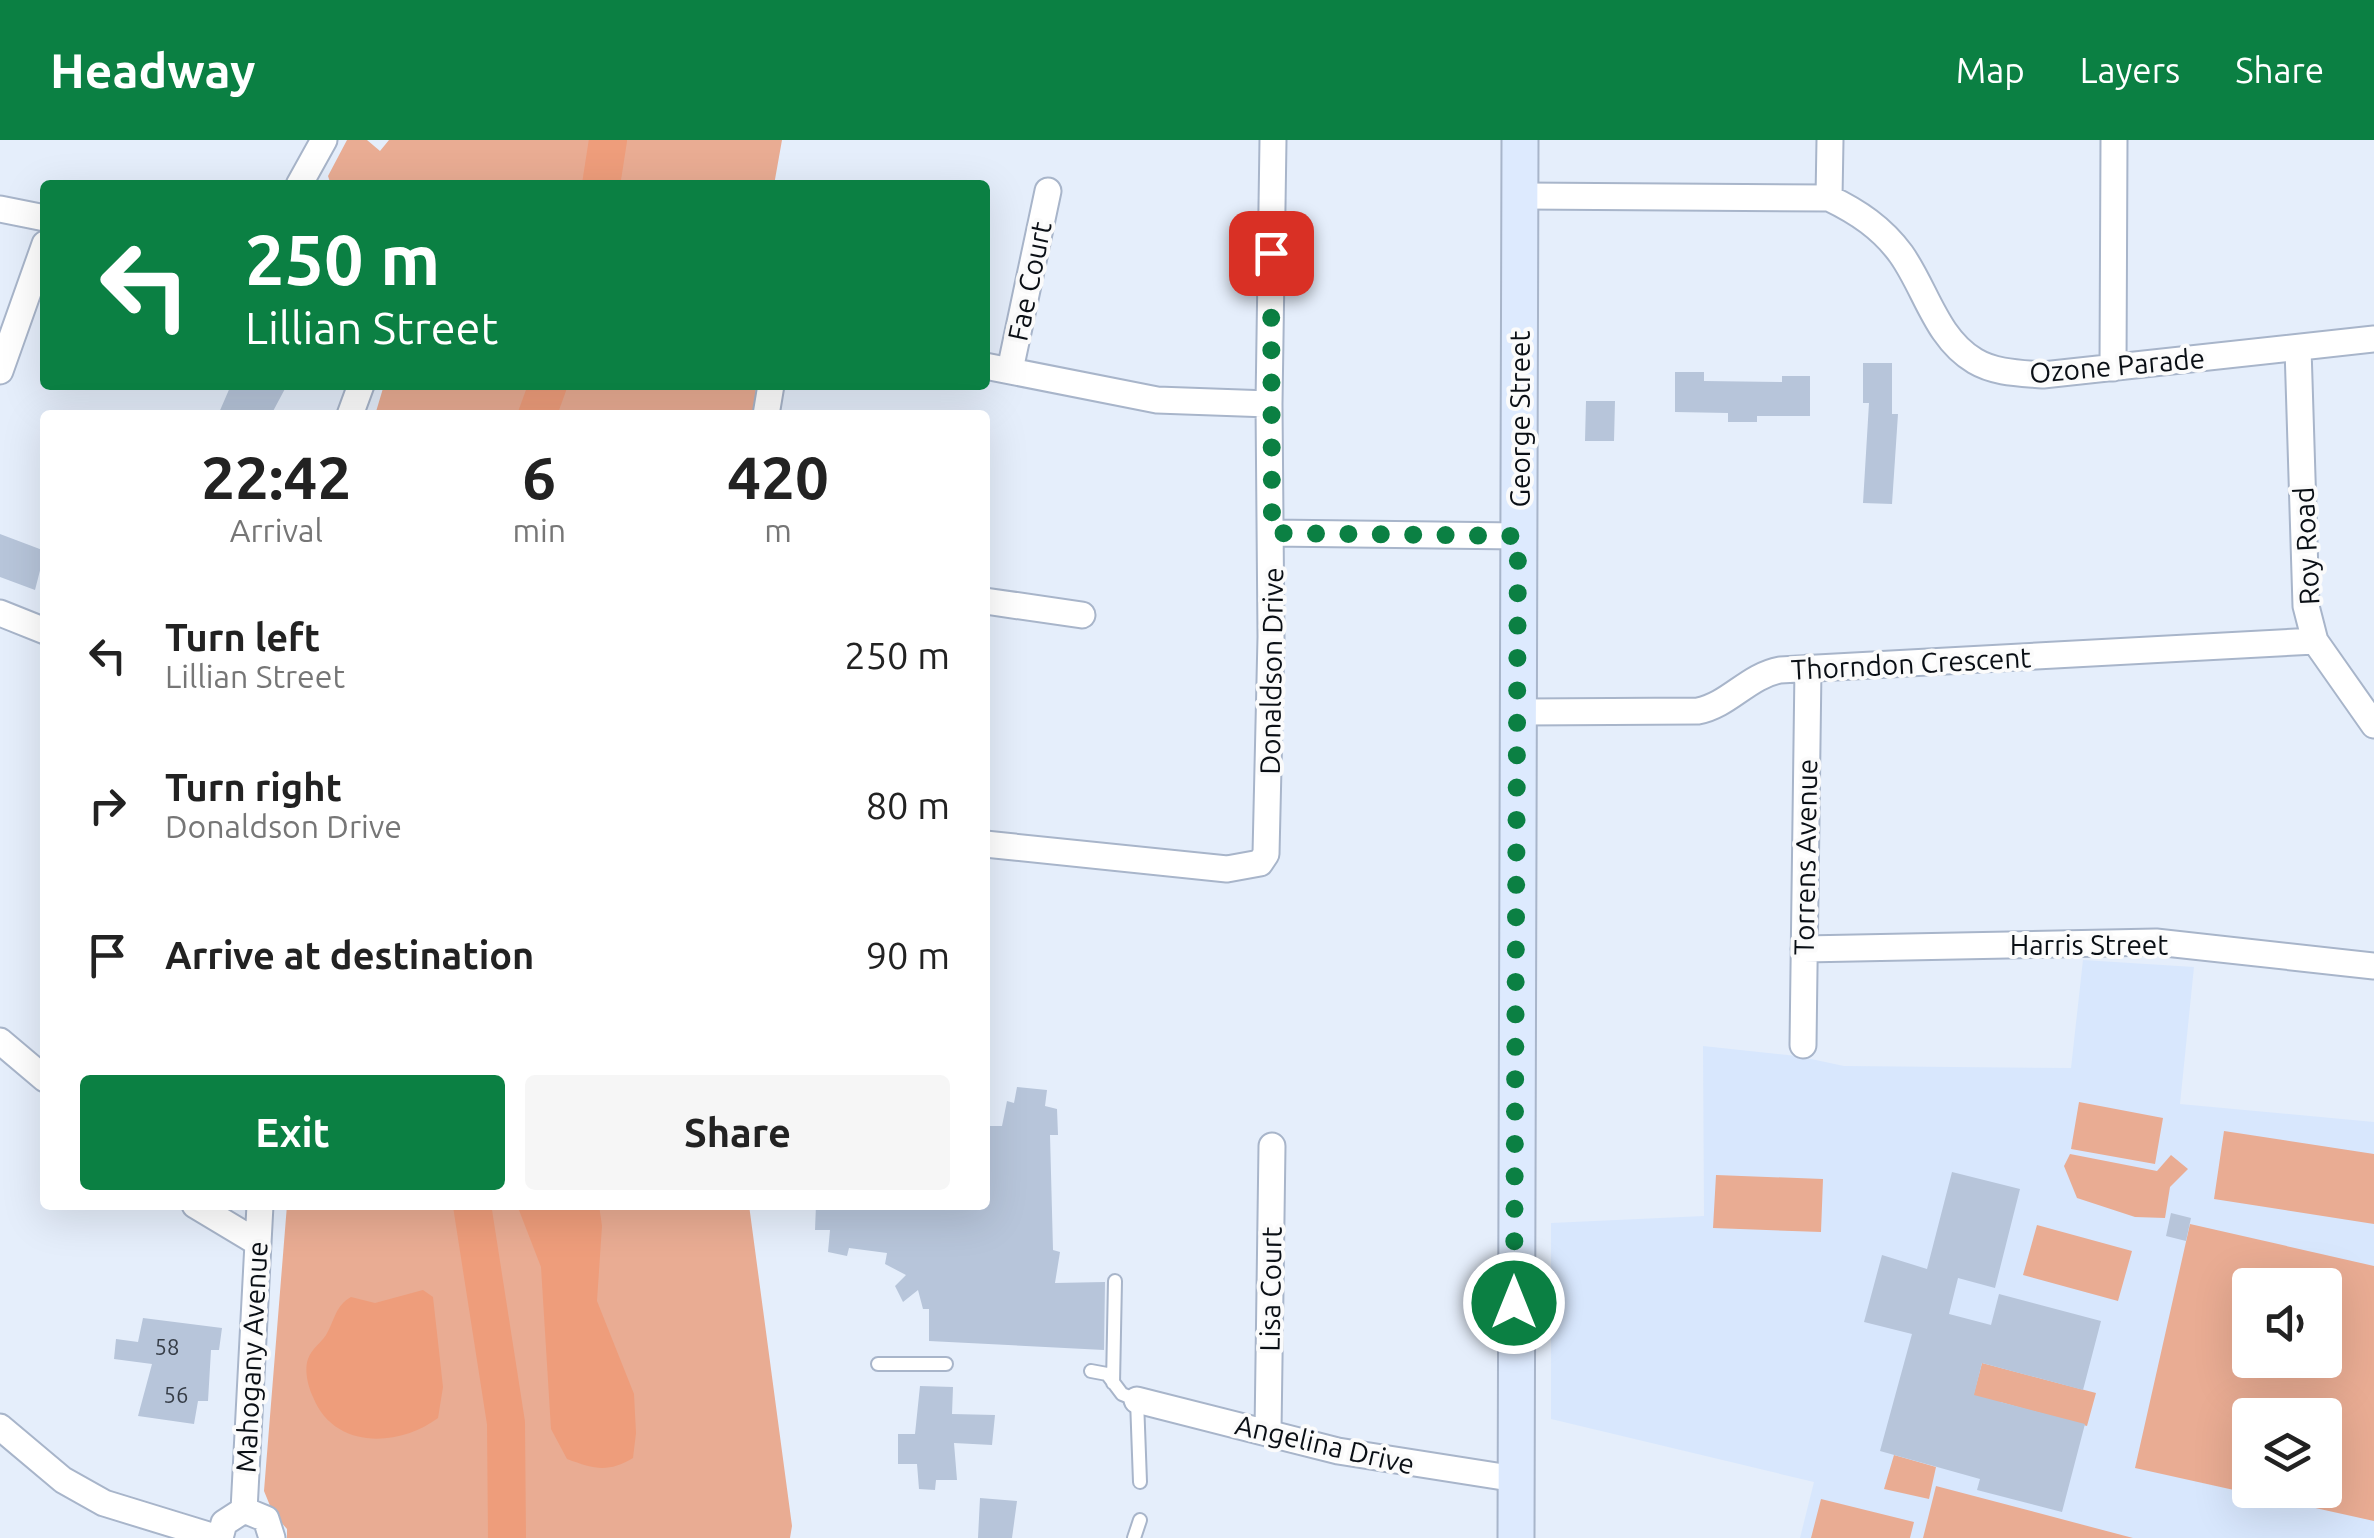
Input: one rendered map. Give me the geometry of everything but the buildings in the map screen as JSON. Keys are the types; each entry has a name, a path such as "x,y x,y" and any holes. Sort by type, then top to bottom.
{"street":[{"path":"302,180 324,140"},
{"name":"Donaldson Drive","path":"990,845 1227,869 1260,864 1266,854 1272,533 1272,140"},
{"name":"George Street","path":"1516,1538 1520,140"},
{"path":"1520,196 1829,198 1830,140"},
{"path":"2113,368 2114,140"},
{"name":"Fae Court","path":"998,368 1048,191"},
{"name":"Ozone Parade","path":"1829,198 1858,212 1880,231 1902,256 1940,324 1972,360 1989,368 2042,375 2374,339"},
{"path":"0,209 40,217"},
{"path":"0,371 40,258"},
{"name":"Roy Road","path":"2298,348 2306,606 2315,641 2374,725"},
{"path":"998,368 1157,400 1269,404"},
{"path":"1272,533 1518,536"},
{"path":"990,602 1082,614"},
{"path":"0,613 40,629"},
{"name":"Thorndon Crescent","path":"1518,712 1698,711 1712,708 1763,673 1808,668 2315,641"},
{"name":"Torrens Avenue","path":"1803,1045 1808,668"},
{"name":"Harris Street","path":"1804,948 2156,942 2374,966"},
{"path":"0,1040 40,1075"},
{"name":"Lisa Court","path":"1268,1432 1272,1146"},
{"path":"203,1210 255,1241"},
{"name":"Mahogany Avenue","path":"244,1510 259,1210"},
{"name":"Angelina Drive","path":"1137,1400 1397,1463 1516,1479"},
{"path":"0,1426 63,1480 104,1503 219,1538 224,1522 244,1510 266,1519 272,1538"}],"lane":[{"path":"1113,1383 1115,1281"},
{"path":"878,1364 946,1364"},
{"path":"1091,1371 1106,1374 1127,1397 1137,1400 1140,1482"},
{"path":"1134,1538 1140,1520"}],"shaded area":[{"path":"347,140 367,140 380,151 389,140 782,140 775,180 329,180"},
{"path":"382,390 756,390 754,410 376,410"},
{"path":"2083,960 2194,967 2180,1104 2374,1122 2374,1538 1800,1538 1814,1482 1551,1419 1551,1223 1704,1216 1703,1046 1797,1056 1844,1066 2071,1068"},
{"path":"2079,1102 2163,1118 2155,1164 2071,1149"},
{"path":"2224,1131 2374,1154 2374,1224 2214,1199"},
{"path":"2070,1154 2157,1171 2171,1155 2188,1169 2170,1187 2165,1218 2135,1217 2077,1198 2064,1166"},
{"path":"1716,1175 1823,1179 1821,1232 1713,1228"},
{"path":"287,1210 750,1210 792,1526 790,1538 287,1538 287,1529 273,1513 264,1491"},
{"path":"519,1210 600,1210 597,1301 634,1394 633,1458 624,1463 601,1468 567,1459 551,1429 541,1267"},
{"path":"2190,1224 2374,1266 2374,1521 2315,1508 2342,1508 2342,1398 2232,1398 2232,1490 2135,1468"},
{"path":"2037,1225 2132,1251 2118,1301 2023,1275"},
{"path":"423,1290 433,1297 443,1387 438,1418 422,1428 387,1438 351,1435 336,1427 313,1397 306,1368 338,1309 351,1297 375,1303"},
{"path":"1982,1363 2096,1393 2087,1426 2000,1402 1953,1471"},
{"path":"1894,1455 1936,1467 1929,1499 1884,1489"},
{"path":"1936,1486 2133,1538 1923,1538"},
{"path":"1821,1499 1914,1522 1910,1538 1811,1538"}],"waterway":[{"path":"602,180 608,140"},
{"path":"539,410 546,390"},
{"path":"473,1210 506,1423 507,1538"}],"route":[{"path":"1271,253 1272,533 1518,536 1514,1303"}]}
